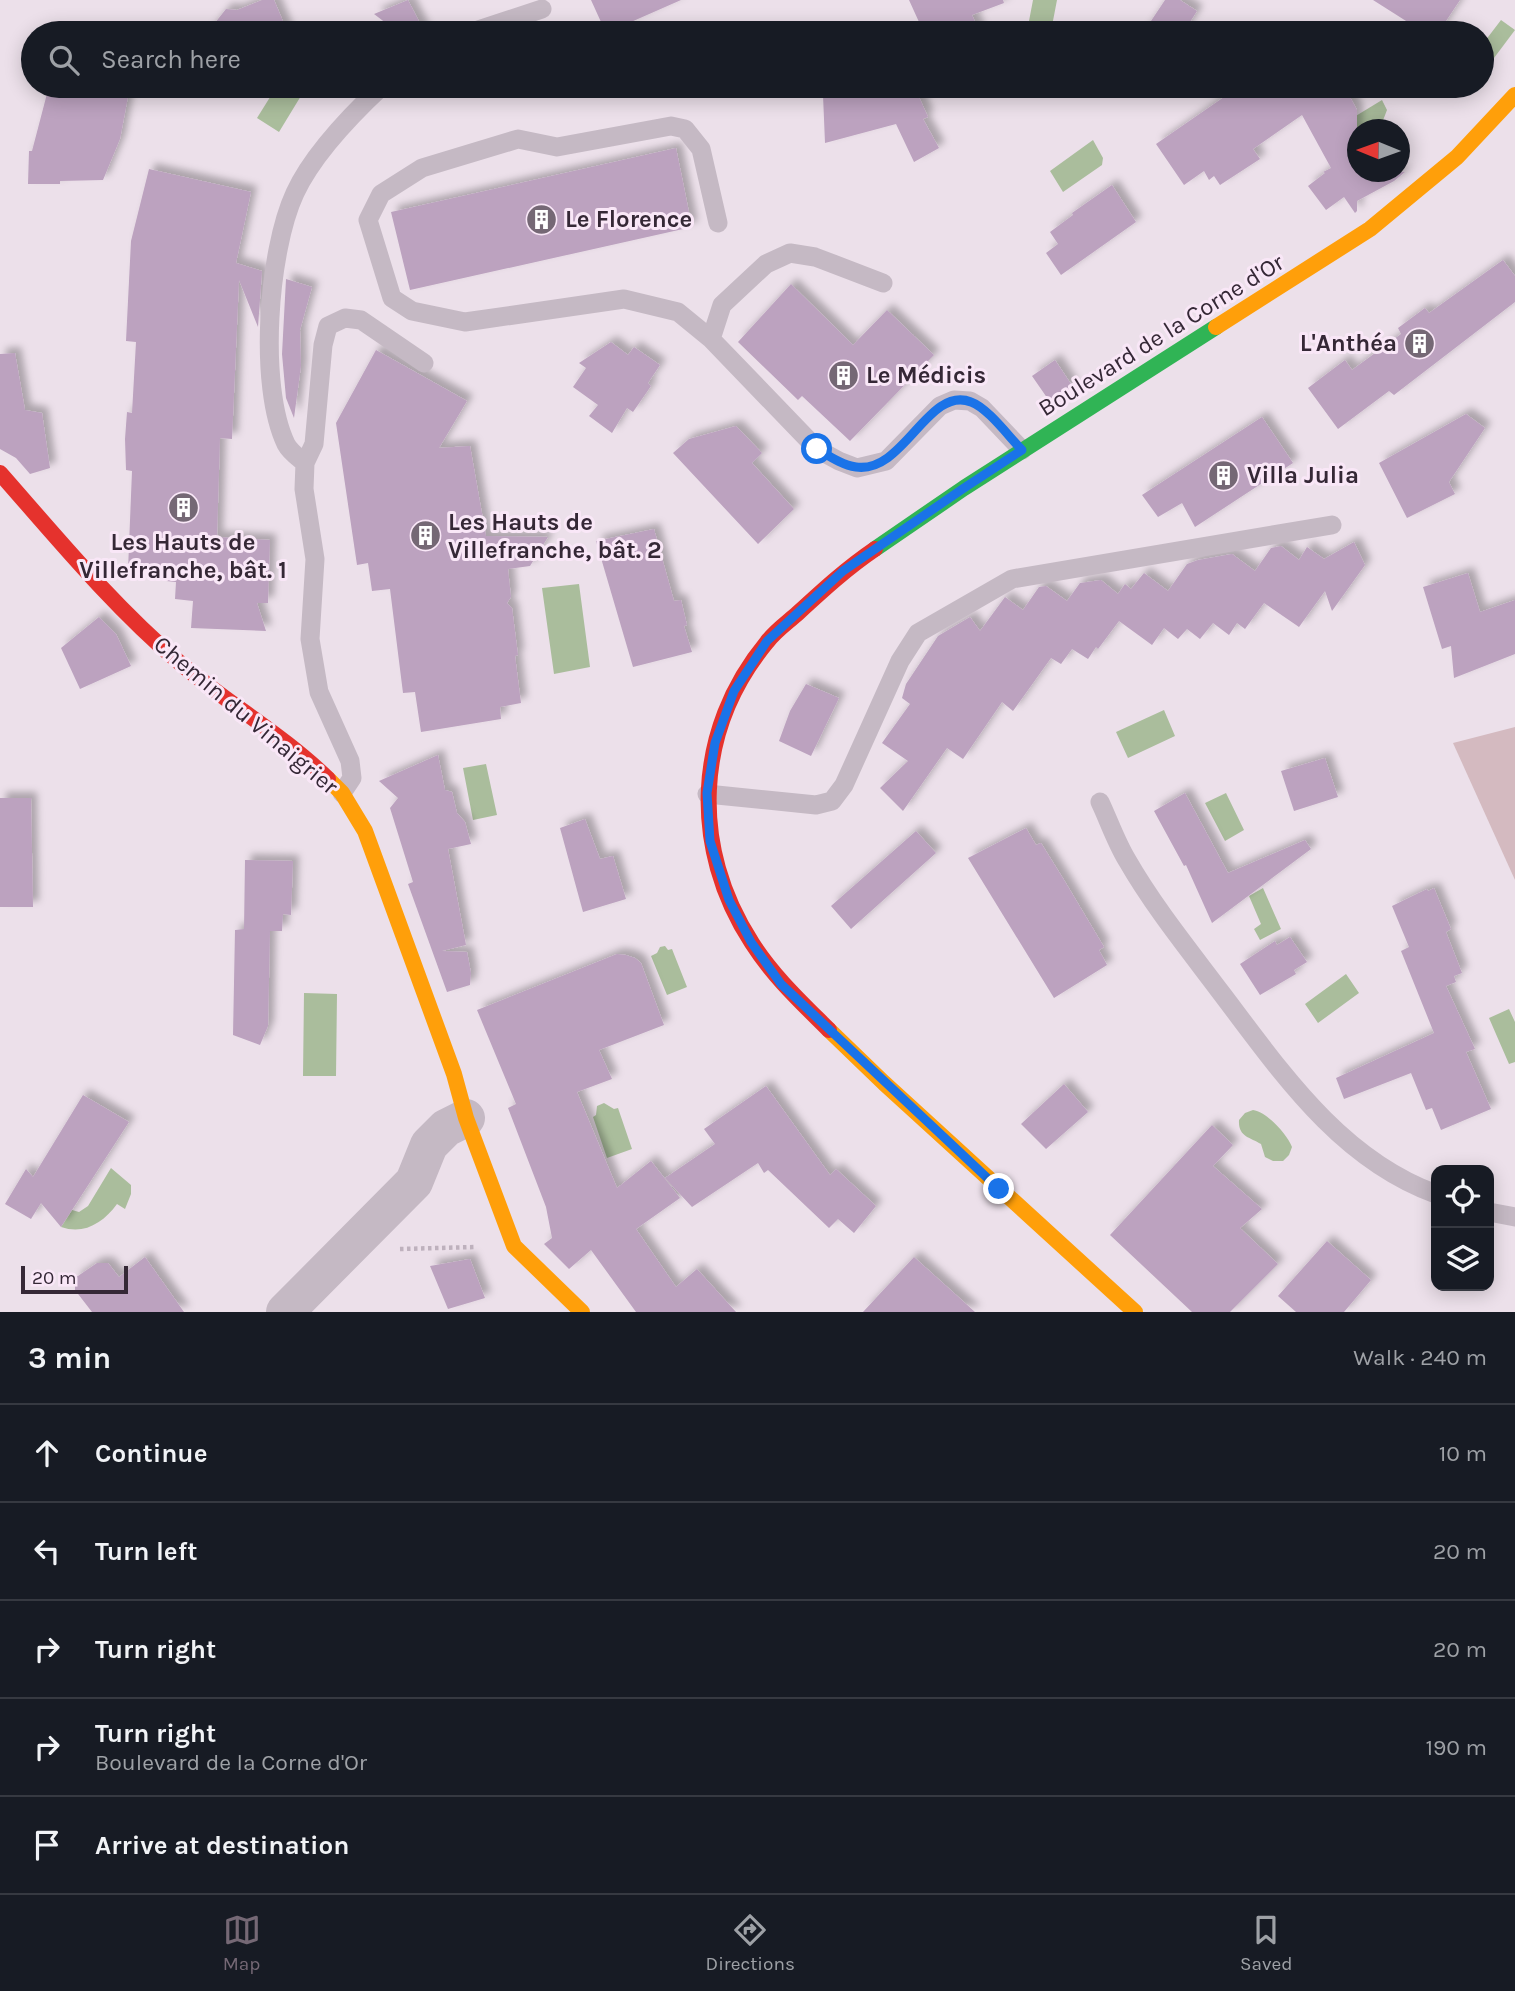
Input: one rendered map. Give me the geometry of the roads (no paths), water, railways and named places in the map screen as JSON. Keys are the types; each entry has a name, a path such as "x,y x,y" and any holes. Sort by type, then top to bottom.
{"main road":[{"name":"Boulevard de la Corne d'Or","path":"1135,1312 884,1083 781,984 751,942 729,900 710,841 707,793 715,743 734,691 767,641 843,571 1022,450 1370,229 1457,158 1515,95"},
{"name":"Chemin du Vinaigrier","path":"0,473 103,591 181,664 302,754 342,793 365,831 514,1246 582,1312"}],"street":[{"path":"285,1312 414,1182 429,1145 446,1128 467,1118"}],"lane":[{"path":"506,21 542,9"},
{"path":"305,463 287,447 271,399 269,346 272,287 285,223 295,194 307,172 369,98"},
{"path":"718,223 701,149 685,130 671,126 557,147 518,139 422,168 381,194 368,220 392,298 412,311 465,322 624,299 678,312 711,339 817,449 858,468 886,461 940,406 954,400 970,401 982,408 1022,450"},
{"path":"711,339 722,304 766,264 790,253 815,257 883,283"},
{"path":"342,793 352,778 350,761 319,692 310,639 315,559 303,489 305,463 314,444 323,345 328,326 345,318 361,320 424,363"},
{"path":"707,793 816,805 832,801 844,785 900,661 918,634 1012,579 1332,525"},
{"path":"1100,802 1125,858 1157,907 1292,1086 1326,1122 1360,1152 1410,1185 1431,1192"},
{"path":"1494,1213 1515,1217"}],"place":[{"name":"Le Florence","path":"542,219"},
{"name":"L'Anthéa","path":"1420,343"},
{"name":"Le Médicis","path":"843,375"},
{"name":"Villa Julia","path":"1224,475"},
{"name":"Les Hauts de Villefranche, bât. 1","path":"183,508"},
{"name":"Les Hauts de Villefranche, bât. 2","path":"425,536"}]}
